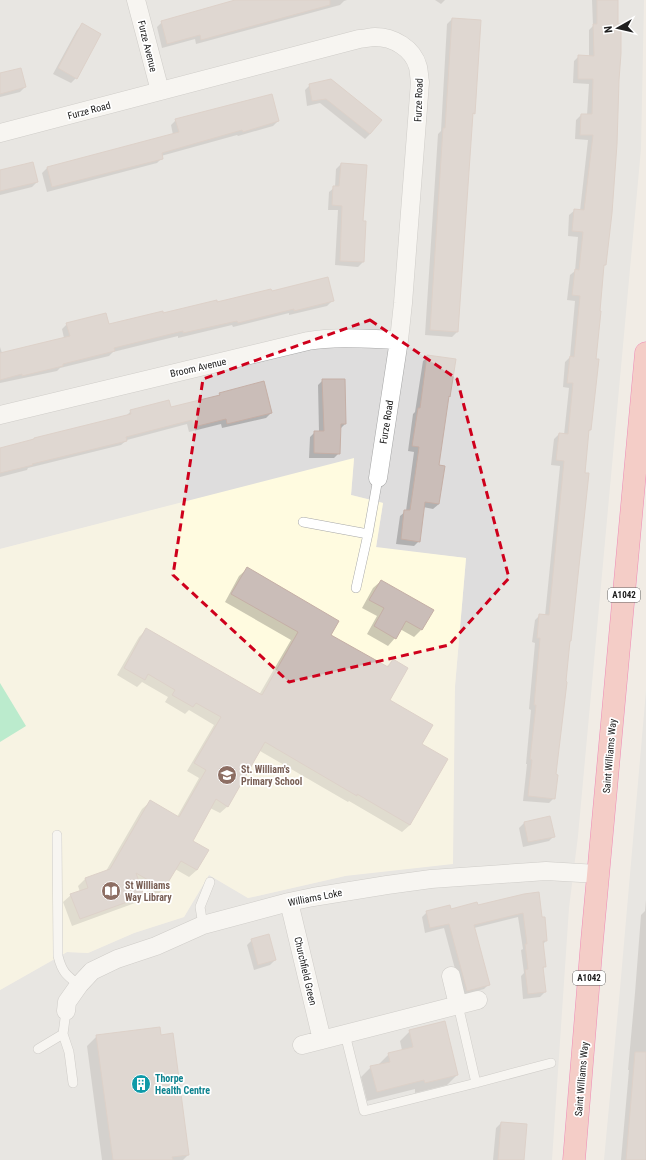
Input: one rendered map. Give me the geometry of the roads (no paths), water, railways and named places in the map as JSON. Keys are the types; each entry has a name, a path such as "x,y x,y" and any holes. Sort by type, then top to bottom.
{"highway":[{"name":"Saint Williams Way","path":"574,1160 598,874 646,353"}],"street":[{"name":"Furze Avenue","path":"136,0 160,91"},
{"name":"Furze Road","path":"0,133 359,39 375,37 389,39 403,45 412,54 418,66 420,82 403,303 399,340 378,478"},
{"name":"Broom Avenue","path":"0,415 314,340 335,338 399,340"},
{"name":"Williams Loke","path":"66,1011 67,1002 79,985 92,972 117,959 156,946 203,925 289,902 387,885 432,879 546,871 598,874"},
{"name":"Churchfield Green","path":"289,902 322,1040"},
{"path":"451,976 458,1005"},
{"path":"302,1045 478,1000"}],"lane":[{"path":"356,588 378,478"},
{"path":"303,522 368,534"},
{"path":"57,835 58,956 60,966 66,975 79,985"},
{"path":"203,925 200,907 210,882"},
{"path":"458,1005 476,1083"},
{"path":"66,1011 63,1034 69,1052 72,1083"},
{"path":"38,1049 63,1034"},
{"path":"345,1034 364,1111 551,1063"}],"place":[{"name":"St. William's Primary School","path":"227,775"},
{"name":"St Williams Way Library","path":"111,891"},
{"name":"Thorpe Health Centre","path":"141,1084"}]}
